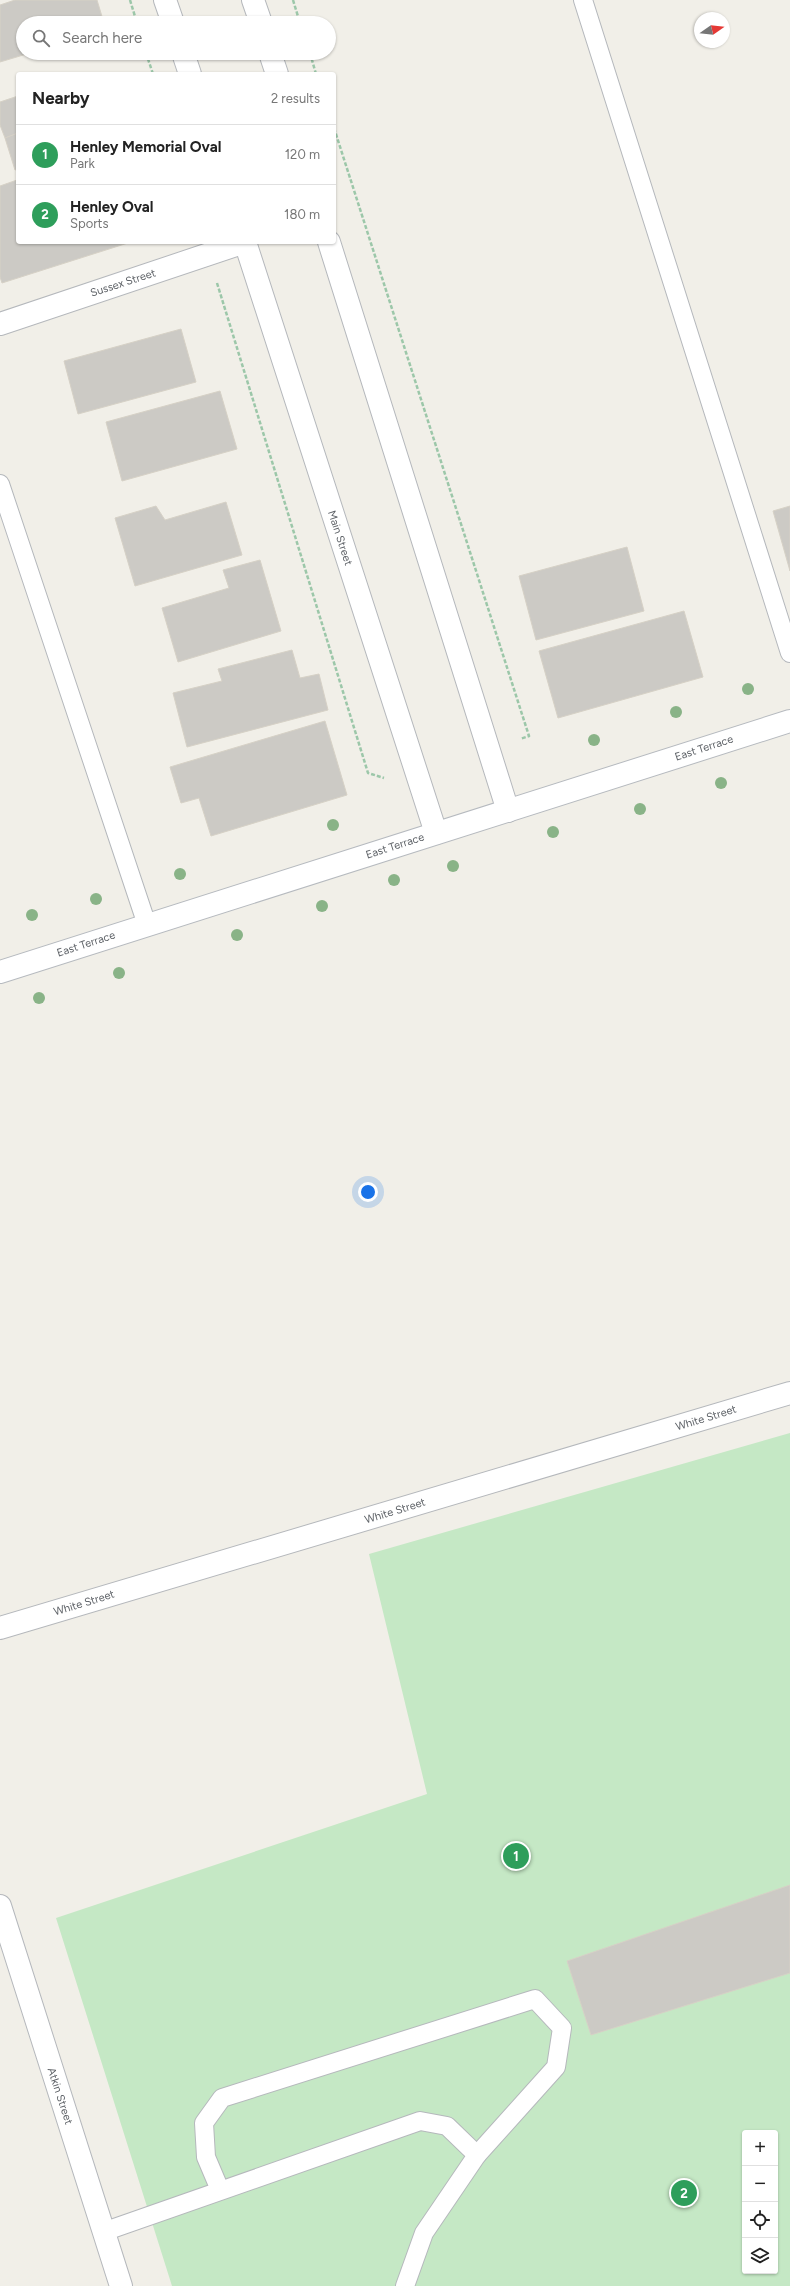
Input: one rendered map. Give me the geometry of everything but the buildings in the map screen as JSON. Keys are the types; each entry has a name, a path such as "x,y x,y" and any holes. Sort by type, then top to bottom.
{"street":[{"path":"165,0 171,16"},
{"path":"254,0 259,16"},
{"path":"185,60 189,72"},
{"path":"272,60 276,72"},
{"name":"Sussex Street","path":"0,324 239,244"},
{"name":"Main Street","path":"246,244 436,834"},
{"path":"330,244 508,811"},
{"name":"East Terrace","path":"0,972 790,721"},
{"name":"White Street","path":"0,1628 790,1393"},
{"name":"Atkin Street","path":"0,1906 121,2286"}],"lane":[{"path":"583,0 790,653"},
{"path":"0,484 147,925"},
{"path":"220,2190 206,2157 204,2123 222,2098 535,2000 562,2028 556,2066 476,2155 424,2233 405,2286"},
{"path":"103,2232 420,2121 447,2126 476,2155"}],"path":[{"path":"293,0 298,16"},
{"path":"148,60 152,72"},
{"path":"312,60 315,72"},
{"path":"336,134 529,736 520,739"},
{"path":"209,254 368,773 389,779"}],"green space":[{"path":"790,1433 790,2286 172,2286 56,1918 427,1794 369,1554"}],"place":[{"name":"Henley Memorial Oval","path":"516,1856"},
{"name":"Henley Oval","path":"684,2193"}]}
